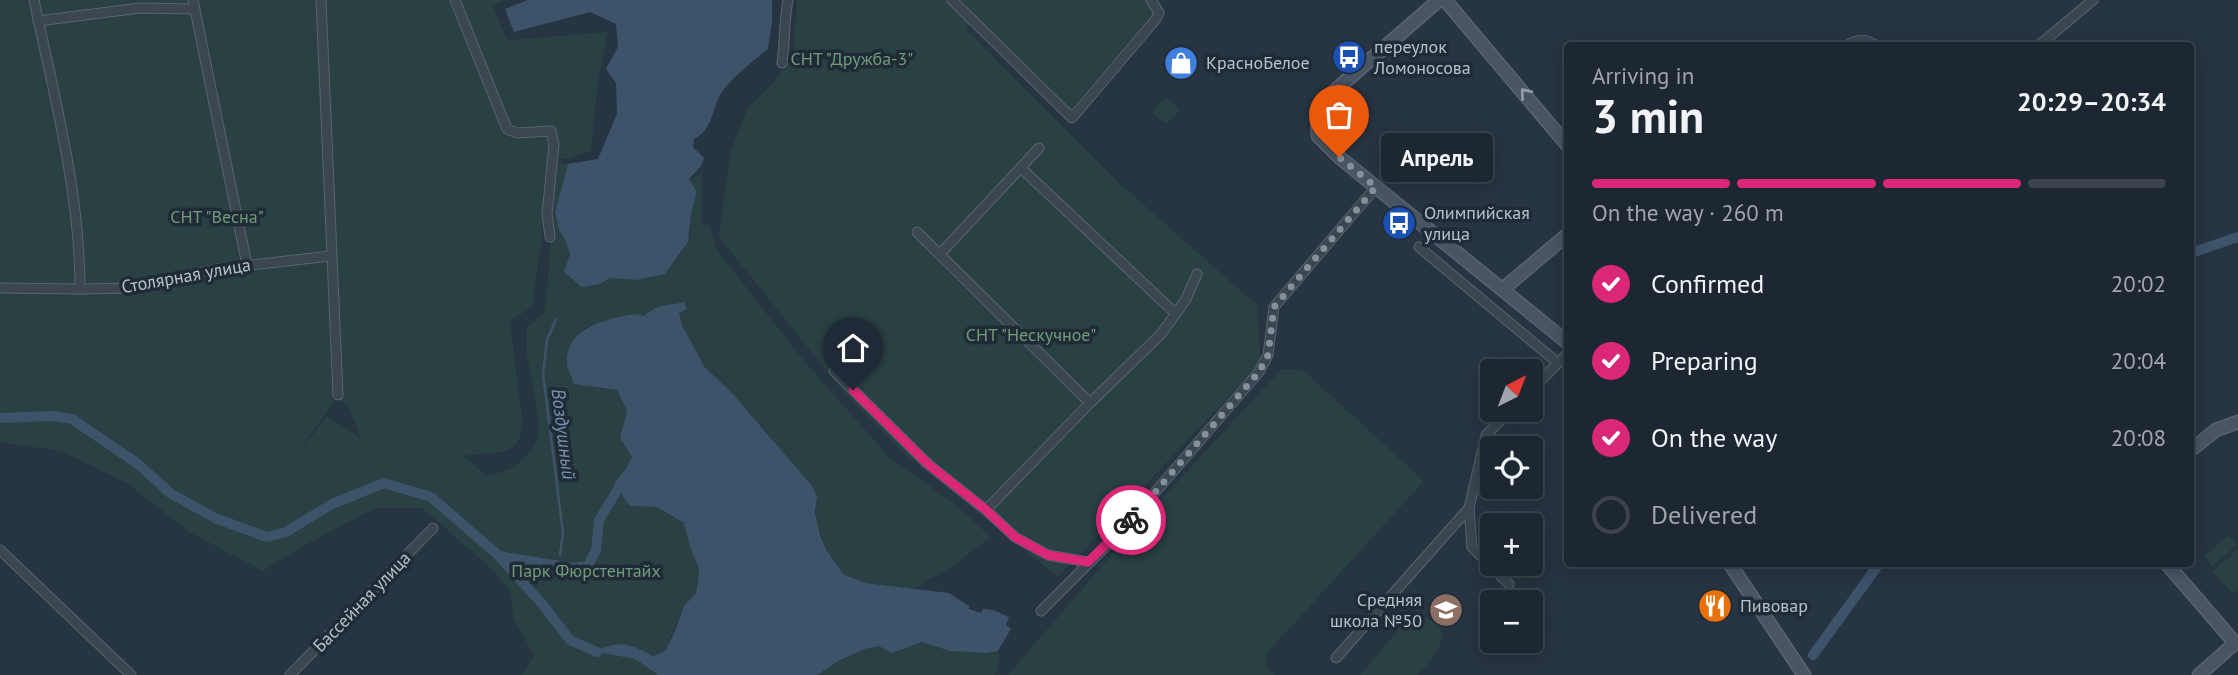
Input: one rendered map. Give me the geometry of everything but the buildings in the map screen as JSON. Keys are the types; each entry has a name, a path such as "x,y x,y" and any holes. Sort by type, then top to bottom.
{"main road":[{"path":"1439,0 1332,93 1317,113 1318,136 1339,157 1564,340"},
{"path":"1445,0 1564,141"},
{"path":"1503,289 1564,237"},
{"path":"2194,448 2216,430 2238,422"},
{"path":"1732,567 1804,675"},
{"path":"2170,567 2235,643 2199,675"}],"street":[{"path":"34,0 64,144 80,248 80,289"},
{"path":"321,0 338,395"},
{"path":"456,0 507,129 517,133 551,131 554,144 547,214 550,237"},
{"path":"782,63 784,18 788,0"},
{"path":"954,1 1072,118 1156,19 1160,13 1151,0"},
{"path":"2043,42 2093,0"},
{"path":"38,21 194,4 247,265"},
{"path":"1852,42 1857,39 1871,42"},
{"path":"940,254 1040,148"},
{"path":"1021,168 1176,314"},
{"path":"1041,611 1125,527 1259,372 1268,355 1274,307 1376,187"},
{"path":"917,232 1090,403"},
{"path":"1419,247 1558,363"},
{"name":"Столярная улица","path":"0,288 133,288 247,265 330,256"},
{"path":"986,510 1161,334 1185,301 1197,274"},
{"path":"1544,377 1564,357"},
{"path":"834,371 928,464 1015,537 1048,555 1088,562"},
{"path":"1499,422 1486,435 1469,508 1472,547 1509,584"},
{"path":"1336,658 1469,508"},
{"name":"Бассейная улица","path":"290,675 433,528"},
{"path":"0,550 131,675"}],"green space":[{"name":"СНТ \"Весна\"","path":"0,0 505,0 493,6 507,40 608,32 598,78 591,151 567,159 549,158 543,190 542,236 532,307 510,321 522,418 518,441 505,451 464,456 486,476 516,465 528,454 537,440 538,423 527,354 527,327 544,313 557,163 568,164 555,212 559,230 570,254 600,284 610,278 636,280 665,273 683,251 690,234 691,214 697,192 689,179 702,174 701,223 710,226 717,250 804,361 891,459 955,504 991,537 951,567 914,589 865,583 843,574 827,551 815,519 817,496 765,430 704,365 680,320 679,313 683,302 658,307 644,316 624,315 585,328 591,387 617,390 627,411 620,438 632,457 625,470 630,506 657,507 684,523 699,568 696,593 684,606 665,651 653,656 631,645 597,652 635,659 658,675 522,675 534,655 514,620 510,591 493,570 422,508 376,508 301,547 263,571 189,532 127,483 60,451 0,442","holes":["336,399 348,404 360,437 327,416 288,467"]},
{"name":"СНТ \"Нескучное\"","path":"797,0 1146,0 1155,11 1068,113 971,21 966,29 1119,183 1257,305 1261,363 1058,577 907,456 841,389 719,237 730,153 748,107 775,81 793,56"},
{"path":"1166,98 1180,109 1164,123 1153,113 1158,103"},
{"path":"1282,369 1303,370 1424,481 1267,653 1266,667 1275,675 1008,675 1138,524"},
{"path":"2229,535 2237,545 2212,566 2204,556"},
{"path":"2238,549 2238,589 2233,594 2213,572"},
{"path":"1418,616 1434,622 1442,634 1438,649 1418,675 1360,675 1407,620"},
{"path":"922,642 960,651 998,651 1000,657 995,675 817,675 840,660 865,649 880,646 892,653"}],"water":[{"path":"528,0 772,0 768,49 728,85 719,97 708,126 694,139 693,147 704,158 701,166 689,179 697,192 688,242 665,274 636,280 610,278 600,284 582,287 564,272 570,254 559,230 555,212 568,164 598,159 617,114 616,83 606,69 618,47 616,24 590,12 514,32 505,9"},
{"path":"684,302 687,309 679,313 682,325 704,366 734,395 812,486 817,496 815,513 820,535 843,574 865,583 949,593 969,606 969,609 981,613 983,609 993,610 1009,617 1006,625 1011,629 998,651 950,651 922,642 892,653 879,646 840,660 817,675 658,675 635,659 597,652 620,644 632,646 653,656 665,651 684,606 696,593 699,568 684,523 657,507 630,506 614,484 632,457 620,438 627,411 617,390 574,384 567,365 568,354 575,339 587,328 628,315 644,316 658,307"}],"waterway":[{"path":"2194,252 2238,237"},
{"name":"Воздушный","path":"556,319 547,340 543,374 563,533 560,555"},
{"path":"0,418 52,416 72,419 138,464 170,493 215,518 267,537 286,532 332,504 384,483 431,497 498,555 570,640 597,652"},
{"path":"499,556 573,568 588,566 596,550 599,520 618,489"},
{"path":"1813,655 1877,567"}],"way so far":[{"path":"1131,520 1259,372 1268,355 1274,307 1376,187 1339,157"}],"place":[{"name":"переулок Ломоносова","path":"1349,57"},
{"name":"КрасноБелое","path":"1181,63"},
{"name":"Апрель","path":"1339,157"},
{"name":"Олимпийская улица","path":"1399,223"},
{"name":"Пивовар","path":"1715,606"},
{"name":"Средняя школа №50","path":"1446,610"}],"route":[{"path":"853,390 928,464 1015,537 1048,555 1088,562 1131,520"}],"park label":[{"name":"СНТ \"Дружба-3\"","path":"852,59"},
{"name":"Парк Фюрстентайх","path":"586,571"}]}
